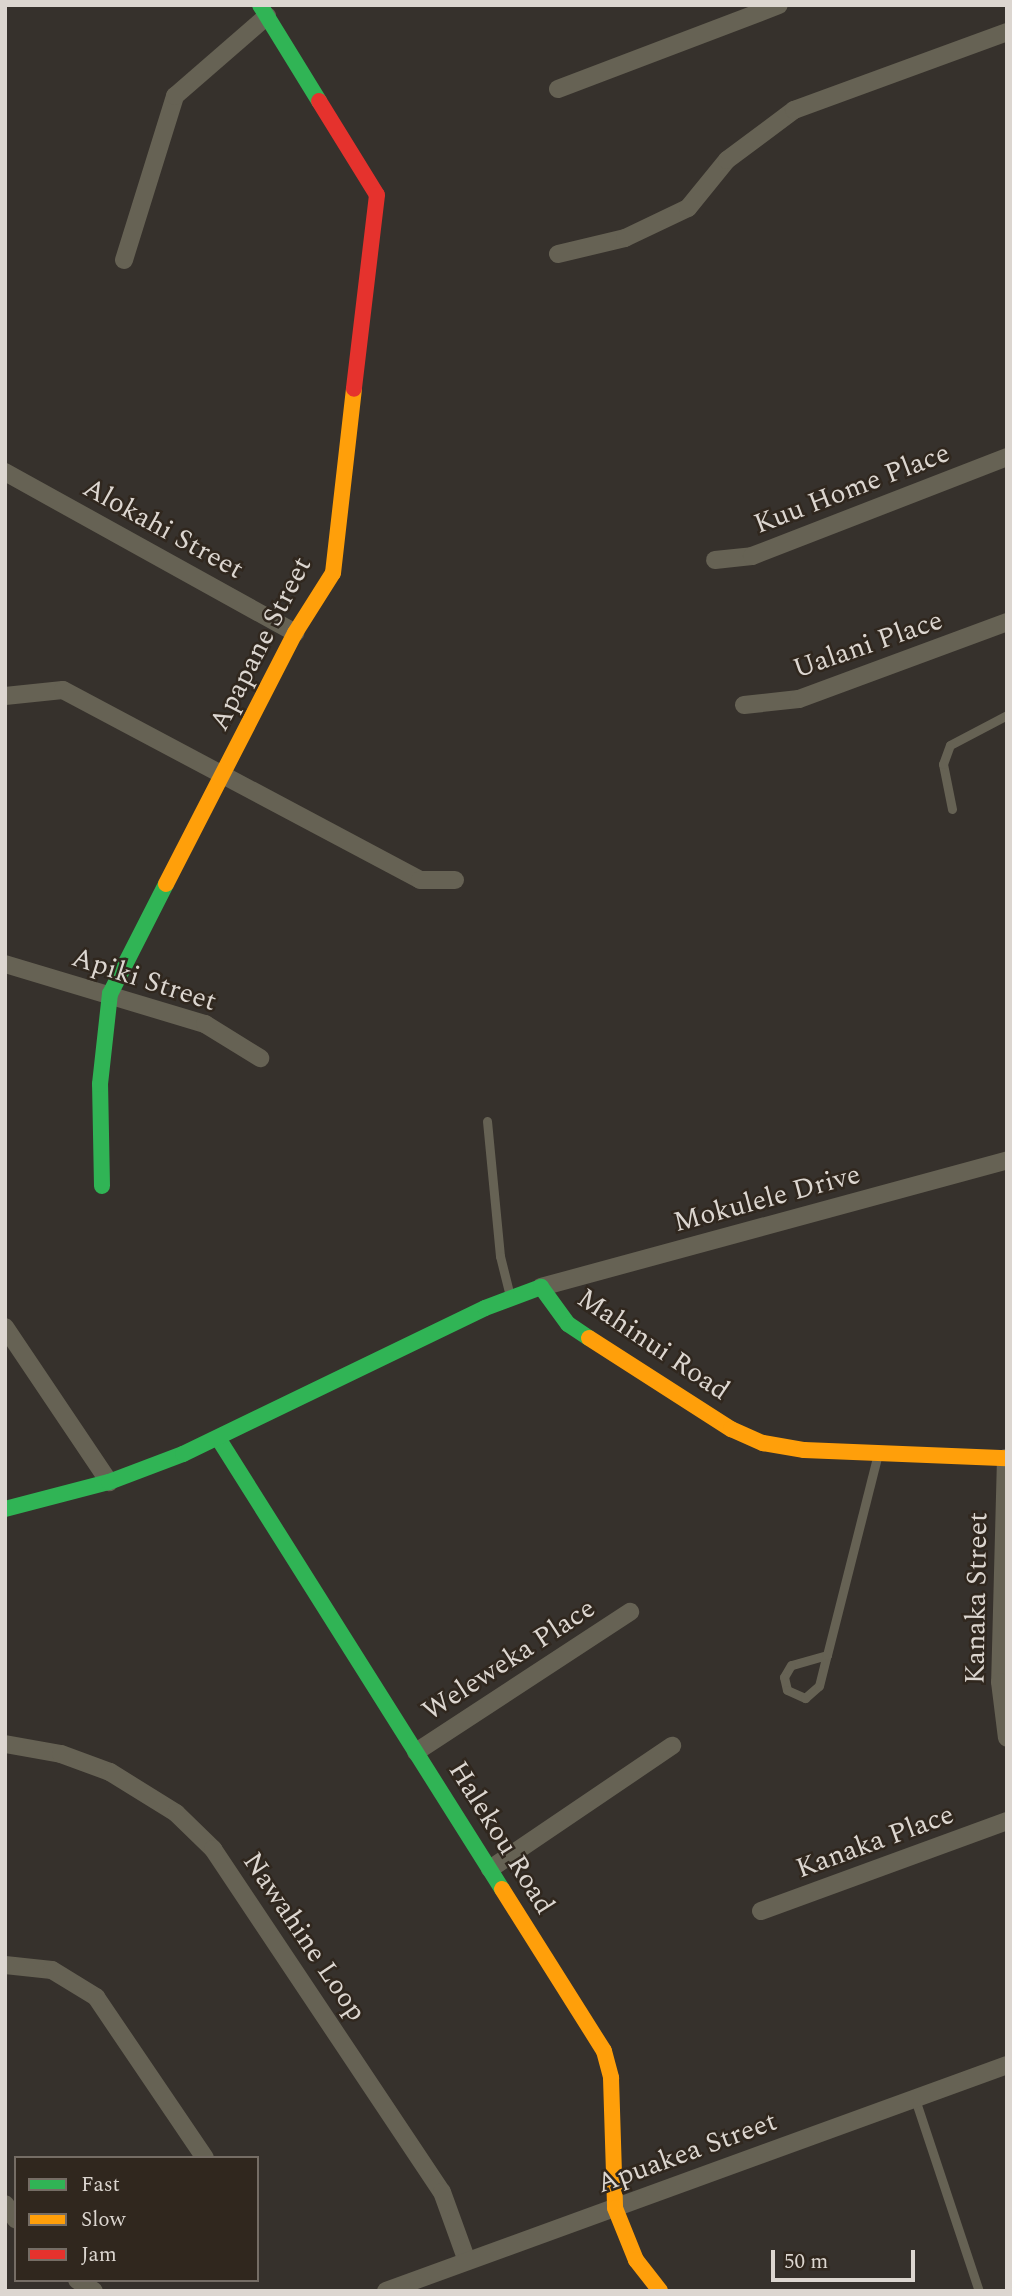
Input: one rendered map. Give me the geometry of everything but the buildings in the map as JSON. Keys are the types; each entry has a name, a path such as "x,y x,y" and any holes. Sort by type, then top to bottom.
{"street":[{"path":"558,89 779,5"},
{"path":"124,260 175,96 264,11"},
{"name":"Apapane Street","path":"102,1186 100,1084 110,994 295,632 332,573 377,195 264,11"},
{"path":"558,254 625,238 688,208 727,160 794,110 1007,32"},
{"name":"Kuu Home Place","path":"715,560 752,556 1007,457"},
{"name":"Alokahi Street","path":"5,472 295,632"},
{"name":"Ualani Place","path":"744,705 799,699 1007,622"},
{"path":"5,696 63,690 420,880 455,880"},
{"name":"Apiki Street","path":"5,964 205,1024 260,1058"},
{"name":"Mokulele Drive","path":"541,1287 1007,1160"},
{"name":"Mahinui Road","path":"5,1509 109,1482 218,1438 510,1297 541,1287 569,1324 739,1433 783,1447 1006,1458"},
{"path":"5,1327 109,1482"},
{"name":"Halekou Road","path":"218,1438 604,2050 611,2078 615,2208 636,2260 660,2291"},
{"name":"Kanaka Street","path":"1006,1458 1000,1682 1007,1738"},
{"name":"Weleweka Place","path":"416,1752 630,1612"},
{"name":"Nawahine Loop","path":"5,1744 61,1754 110,1772 176,1813 213,1849 442,2192 467,2261"},
{"path":"490,1869 673,1746"},
{"name":"Kanaka Place","path":"761,1911 1007,1821"},
{"path":"5,1965 52,1970 96,1997 204,2156"},
{"name":"Apuakea Street","path":"386,2291 1007,2065"}],"lane":[{"path":"952,809 943,764 950,745 1007,715"},
{"path":"487,1121 500,1256 510,1297"},
{"path":"827,1655 791,1665 783,1677 787,1690 798,1698 811,1696 819,1686 827,1655 879,1452"},
{"path":"915,2099 979,2291"}],"traffic: fast":[{"path":"260,5 319,101"},
{"path":"102,1186 100,1084 110,994 166,884"},
{"path":"5,1509 109,1482 183,1454 485,1308 541,1287 568,1324 589,1338"},
{"path":"218,1438 502,1889"}],"traffic: slow":[{"path":"166,884 295,633 333,573 354,389"},
{"path":"589,1338 731,1429 763,1443 804,1450 1007,1458"},
{"path":"502,1889 604,2051 611,2078 615,2208 636,2260 660,2291"}],"traffic: jam":[{"path":"319,101 377,195 354,389"}]}
